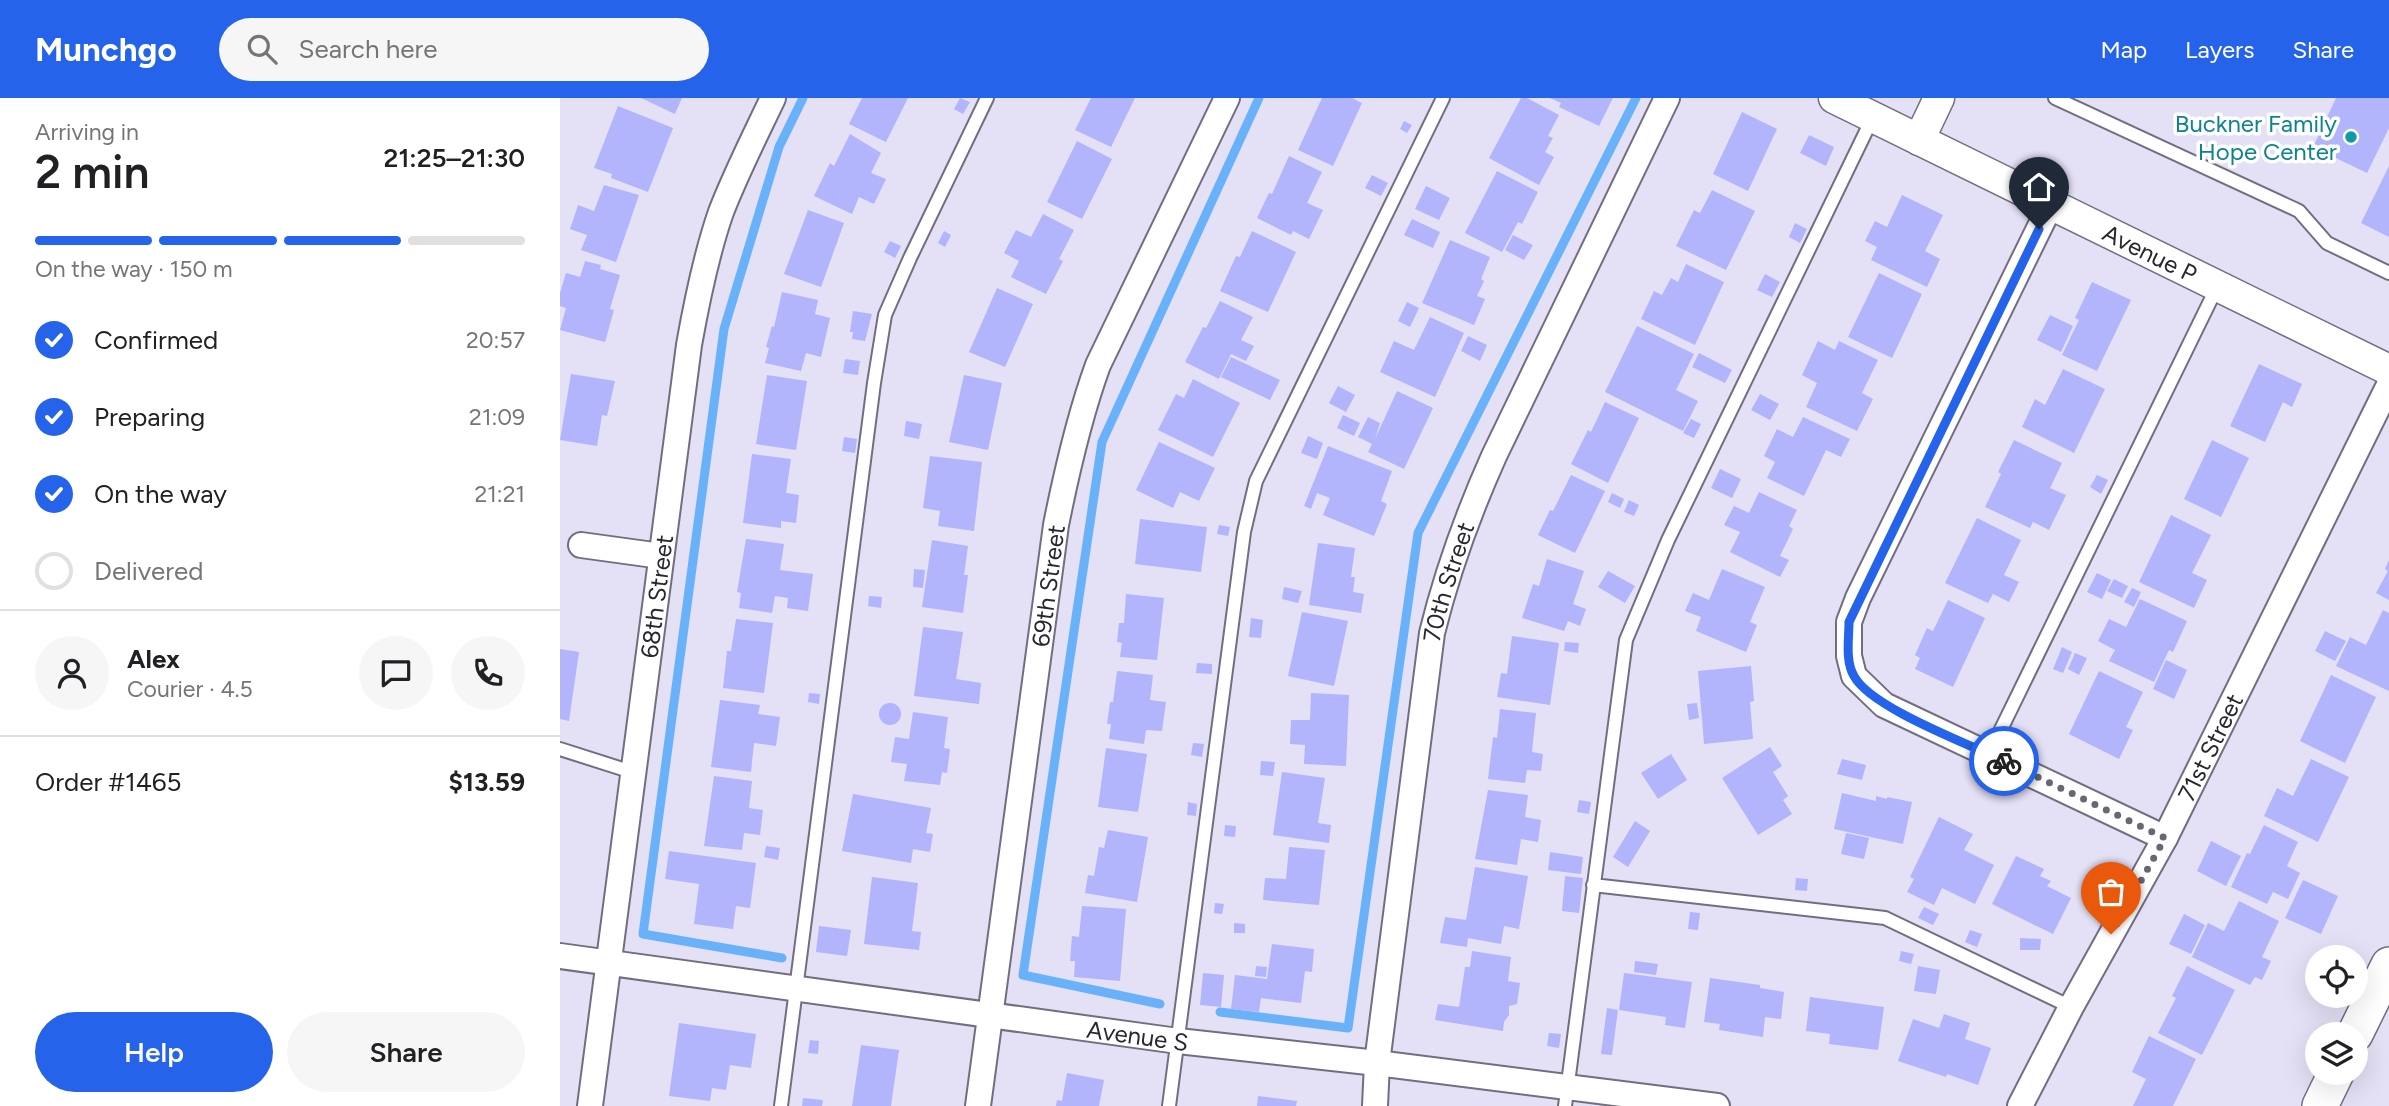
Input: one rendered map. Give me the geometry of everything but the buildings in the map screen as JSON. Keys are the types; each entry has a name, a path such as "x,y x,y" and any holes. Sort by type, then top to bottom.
{"main road":[{"path":"2361,1022 2389,965"},
{"path":"2320,1106 2330,1085"}],"street":[{"name":"68th Street","path":"590,1106 660,556 699,289 721,213 741,163 773,98"},
{"name":"69th Street","path":"978,1106 1056,525 1077,429 1098,365 1227,98"},
{"name":"70th Street","path":"1375,1106 1377,1063 1432,633 1444,585 1471,507 1667,98"},
{"name":"Avenue P","path":"1834,98 2389,369"},
{"path":"1919,140 1939,98"},
{"path":"2051,204 1853,610 1849,622 1849,656 1854,676 1884,705 2165,838"},
{"name":"71st Street","path":"2020,1106 2071,1007 2165,838 2389,385"},
{"path":"582,545 660,556"},
{"name":"Avenue S","path":"560,956 1178,1041 1377,1063 1567,1096 1717,1106"}],"lane":[{"path":"781,1106 885,315 987,98"},
{"path":"1169,1106 1244,532 1256,481 1443,98"},
{"path":"2055,98 2299,211 2327,243 2389,273"},
{"path":"1567,1096 1626,640 1668,540 1873,117"},
{"path":"1989,754 2217,287"},
{"path":"560,749 632,772"},
{"path":"1593,885 1885,918 2071,1007"}],"waterway":[{"path":"782,958 643,934 724,329 779,147 803,98"},
{"path":"1160,1004 1023,975 1102,442 1259,98"},
{"path":"1220,1012 1348,1028 1418,533 1636,98"}],"way so far":[{"path":"2004,761 2165,838 2111,934"}],"place":[{"name":"Buckner Family Hope Center","path":"2351,137"}],"route":[{"path":"2004,761 1884,705 1854,676 1849,656 1849,622 1858,598 2039,229"}]}
